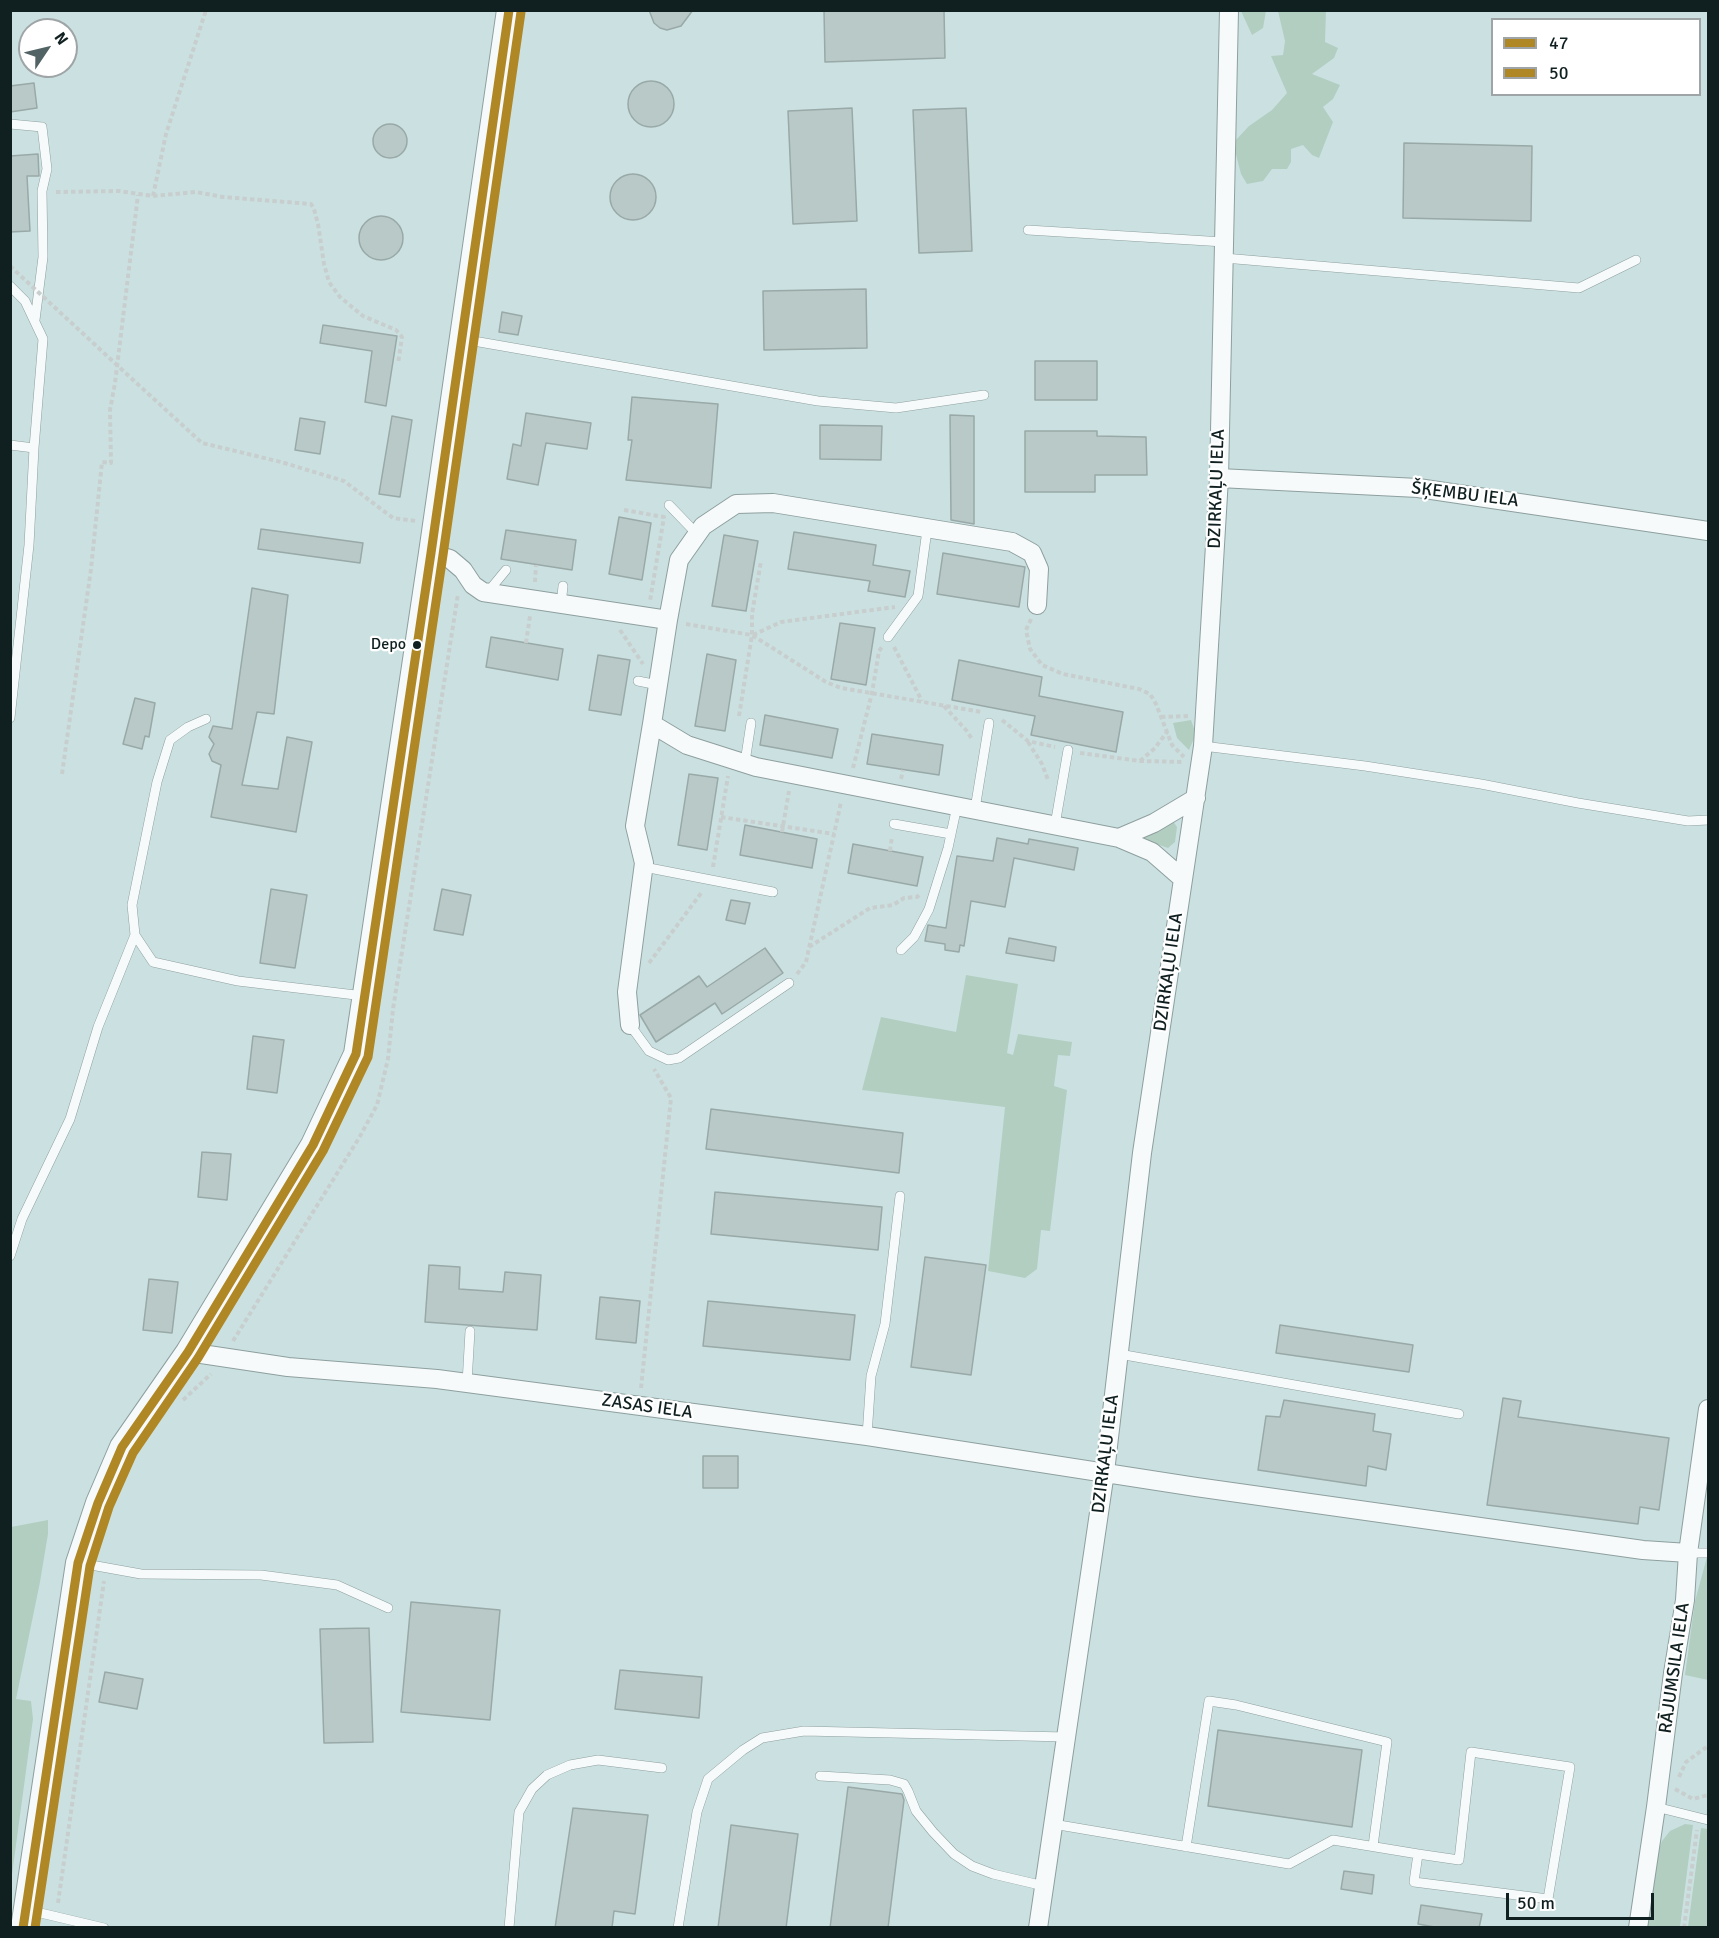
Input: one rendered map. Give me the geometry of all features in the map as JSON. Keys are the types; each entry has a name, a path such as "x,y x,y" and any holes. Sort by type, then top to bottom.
{"main road":[{"path":"24,1919 78,1563 98,1503 122,1447 188,1352 313,1145 356,1054 510,10"}],"street":[{"name":"DZIRKAĻU IELA","path":"1038,1928 1105,1472 1143,1153 1203,746 1219,478 1229,10"},
{"name":"ŠĶEMBU IELA","path":"1219,478 1418,488 1708,531"},
{"path":"630,1025 627,992 644,867 635,826 679,560 703,526 736,504 773,503 927,530 976,535 1012,542 1032,553 1039,569 1037,605"},
{"path":"431,553 450,559 463,570 473,585 487,593 668,620"},
{"path":"652,724 687,745 756,767 966,808 1056,816 1152,852 1183,879"},
{"path":"1119,838 1154,823 1196,798"},
{"name":"ZASAS IELA","path":"188,1352 288,1367 467,1383 867,1436 1196,1487 1643,1550 1688,1553"},
{"name":"RĀJUMSILA IELA","path":"1638,1928 1685,1600 1688,1553 1708,1409"}],"lane":[{"path":"10,124 42,127 47,169 42,191 43,257 35,321"},
{"path":"1028,230 1579,288 1636,260"},
{"path":"10,286 25,302 43,339 29,545 10,718"},
{"path":"462,339 818,400 896,408 984,395"},
{"path":"10,445 34,448"},
{"path":"669,505 697,534"},
{"path":"888,637 918,596 927,530"},
{"path":"487,593 506,570"},
{"path":"561,605 563,586"},
{"path":"638,681 658,685"},
{"path":"901,950 914,937 929,909 951,834 966,808 992,717"},
{"path":"206,719 188,727 170,740 157,782 132,905 135,934 153,962 238,981 364,996"},
{"path":"745,762 751,723"},
{"path":"1203,746 1365,766 1688,821 1708,820"},
{"path":"1056,816 1068,750"},
{"path":"894,824 951,834"},
{"path":"644,867 773,892"},
{"path":"10,1256 22,1219 70,1119 98,1027 135,934"},
{"path":"630,1025 649,1051 668,1060 679,1058 789,983"},
{"path":"867,1436 871,1376 885,1324 900,1196"},
{"path":"467,1383 470,1331"},
{"path":"1119,1354 1460,1414"},
{"path":"1688,1553 1708,1553"},
{"path":"78,1563 141,1574 261,1575 337,1585 388,1608"},
{"path":"1186,1846 1209,1701 1236,1705 1388,1742 1373,1846"},
{"path":"678,1928 697,1812 708,1779 743,1750 762,1738 804,1731 1066,1737"},
{"path":"1053,1824 1288,1864 1333,1840 1459,1860 1471,1752 1570,1767 1548,1899 1414,1882 1418,1854"},
{"path":"509,1928 519,1812 532,1789 547,1775 570,1765 598,1760 662,1768"},
{"path":"820,1776 890,1780 904,1784 916,1811 954,1854 972,1866 993,1874 1044,1886"},
{"path":"1656,1807 1704,1819"},
{"path":"24,1919 104,1928"}],"path":[{"path":"153,196 166,134 207,10"},
{"path":"42,191 119,191 153,196 196,192 223,197 311,204 314,208 324,264 330,282 340,297 363,316 396,330 402,337 398,364"},
{"path":"62,774 91,568 102,462 111,463 110,410 138,195"},
{"path":"10,266 202,443 281,462 344,481 393,518 435,522"},
{"path":"624,510 664,517 647,618"},
{"path":"526,643 533,601"},
{"path":"668,620 752,635 826,682 841,688 992,717 1028,741 1113,758 1189,762 1172,745 1150,694 1139,689 1063,674 1042,665 1030,649 1026,630 1037,605"},
{"path":"752,635 781,622 890,607 908,608"},
{"path":"608,612 658,685"},
{"path":"789,983 806,962 834,834 872,693 879,651 888,637 922,702"},
{"path":"943,706 966,730"},
{"path":"1140,761 1155,748 1167,731"},
{"path":"1028,741 1042,764 1056,816"},
{"path":"721,817 834,834"},
{"path":"809,947 870,908 893,905 904,898 917,897 938,879"},
{"path":"629,980 640,976 711,881"},
{"path":"639,1406 671,1098 651,1063 649,1051"},
{"path":"1656,1807 1674,1788 1686,1762 1708,1746"},
{"path":"1674,1788 1693,1799 1708,1795"},
{"path":"1684,1928 1704,1819"}],"green space":[{"path":"1241,11 1266,11 1263,28 1252,35"},
{"path":"1278,11 1326,11 1325,42 1338,48 1334,58 1312,74 1340,85 1333,99 1323,107 1333,122 1319,158 1312,155 1303,145 1291,149 1291,162 1287,169 1272,169 1263,181 1247,184 1241,174 1233,143 1249,126 1272,110 1287,93 1271,56 1283,55 1285,41"},
{"path":"1191,720 1196,734 1189,750 1177,738 1173,723"},
{"path":"1173,821 1177,827 1175,842 1168,848 1136,837"},
{"path":"966,975 1018,984 1007,1053 1013,1055 1018,1034 1072,1042 1070,1056 1058,1055 1054,1086 1067,1090 1050,1231 1041,1230 1037,1269 1025,1278 988,1271 1005,1107 862,1090 881,1017 956,1032"},
{"path":"48,1520 40,1582 16,1699 31,1701 33,1719 11,1882 11,1527"},
{"path":"1707,1557 1708,1680 1685,1675 1695,1601"},
{"path":"1685,1824 1693,1825 1680,1927 1647,1928 1659,1849 1670,1831"},
{"path":"1701,1828 1708,1829 1708,1927 1688,1927"}],"building":[{"path":"649,10 693,10 681,26 667,30 654,23"},
{"path":"824,10 944,10 945,58 825,62"},
{"path":"651,81 667,88 674,104 667,120 651,127 635,120 628,104 635,88"},
{"path":"34,83 37,108 10,112 10,86"},
{"path":"852,108 857,221 793,224 788,111"},
{"path":"966,108 972,251 919,253 913,110"},
{"path":"390,124 402,129 407,141 402,153 390,158 378,153 373,141 378,129"},
{"path":"1404,143 1532,146 1531,221 1403,218"},
{"path":"38,154 39,176 27,176 30,231 10,232 10,156"},
{"path":"633,174 649,181 656,197 649,213 633,220 617,213 610,197 617,181"},
{"path":"381,216 397,222 403,238 397,254 381,260 365,254 359,238 365,222"},
{"path":"866,289 867,348 764,350 763,291"},
{"path":"502,312 522,316 518,335 499,332"},
{"path":"323,325 397,336 386,406 365,402 372,351 320,343"},
{"path":"1035,361 1097,361 1097,400 1035,400"},
{"path":"632,397 718,404 711,488 626,480 632,440 628,440"},
{"path":"526,413 591,423 587,449 546,443 538,485 507,479 513,444 521,446"},
{"path":"950,415 974,416 974,524 951,520"},
{"path":"392,416 412,420 400,497 379,494"},
{"path":"300,418 325,422 320,454 295,450"},
{"path":"820,425 882,426 881,460 820,459"},
{"path":"1025,431 1097,431 1097,436 1146,437 1147,475 1095,475 1095,492 1025,492"},
{"path":"619,517 651,523 642,580 609,574"},
{"path":"261,529 363,543 360,563 258,549"},
{"path":"506,530 576,540 572,570 501,559"},
{"path":"794,532 876,545 873,565 910,571 905,597 868,591 870,581 788,569"},
{"path":"724,535 758,541 746,611 712,606"},
{"path":"943,553 1025,567 1019,607 937,594"},
{"path":"252,588 288,595 274,714 257,712 242,785 278,789 287,737 312,742 296,832 211,817 221,765 212,761 209,754 214,744 209,737 213,726 232,729"},
{"path":"840,623 875,628 866,685 831,679"},
{"path":"491,637 563,649 558,680 486,667"},
{"path":"707,654 736,660 725,731 695,726"},
{"path":"598,655 630,660 621,715 589,710"},
{"path":"959,660 1042,677 1039,696 1123,712 1116,752 1031,735 1035,716 952,700"},
{"path":"135,698 155,703 149,737 145,736 142,749 123,744"},
{"path":"765,715 838,729 832,758 760,745"},
{"path":"872,734 943,745 939,775 867,764"},
{"path":"689,774 718,778 707,850 678,845"},
{"path":"745,825 817,839 812,868 740,855"},
{"path":"997,838 1028,844 1029,839 1078,848 1074,870 1014,858 1005,907 971,901 964,946 960,945 959,952 945,950 945,944 925,941 928,925 946,928 957,856 993,861"},
{"path":"853,844 923,857 917,886 848,873"},
{"path":"271,889 307,895 295,968 260,963"},
{"path":"442,889 471,895 463,935 434,930"},
{"path":"731,900 750,903 745,924 726,920"},
{"path":"1009,938 1056,947 1054,961 1006,953"},
{"path":"765,948 783,973 722,1014 715,1003 656,1042 640,1015 699,976 707,987"},
{"path":"253,1036 284,1040 277,1093 247,1089"},
{"path":"711,1109 903,1133 899,1173 706,1149"},
{"path":"202,1152 231,1154 227,1200 198,1197"},
{"path":"715,1192 882,1207 878,1250 711,1234"},
{"path":"925,1257 986,1265 971,1375 911,1367"},
{"path":"429,1265 460,1267 459,1289 503,1292 505,1272 541,1275 537,1330 425,1322"},
{"path":"149,1279 178,1282 172,1333 143,1330"},
{"path":"600,1297 640,1301 636,1343 596,1339"},
{"path":"708,1301 855,1315 850,1360 703,1346"},
{"path":"1280,1325 1413,1345 1409,1372 1276,1353"},
{"path":"1503,1398 1521,1401 1518,1417 1669,1438 1659,1510 1640,1507 1638,1524 1487,1505"},
{"path":"1284,1400 1375,1414 1373,1431 1391,1434 1386,1470 1368,1466 1366,1486 1258,1470 1266,1416 1280,1417"},
{"path":"703,1456 738,1456 738,1488 703,1488"},
{"path":"411,1602 500,1610 490,1720 401,1712"},
{"path":"369,1628 373,1742 324,1743 320,1629"},
{"path":"620,1670 702,1677 699,1718 615,1709"},
{"path":"105,1672 143,1679 137,1709 99,1702"},
{"path":"1218,1730 1362,1750 1352,1827 1208,1806"},
{"path":"848,1787 902,1794 904,1800 888,1928 830,1928"},
{"path":"573,1808 648,1815 635,1914 614,1911 612,1928 555,1928"},
{"path":"731,1825 798,1834 786,1928 718,1928"},
{"path":"1344,1871 1374,1875 1372,1894 1341,1889"},
{"path":"1421,1905 1482,1914 1479,1928 1440,1928 1418,1924"}],"transit line":[{"name":"47","path":"23,1928 78,1563 98,1503 122,1447 188,1352 313,1145 356,1054 509,10"},
{"name":"50","path":"35,1928 90,1566 109,1507 133,1453 198,1358 323,1151 368,1057 521,12"}],"place":[{"name":"Depo","path":"417,645"}]}
